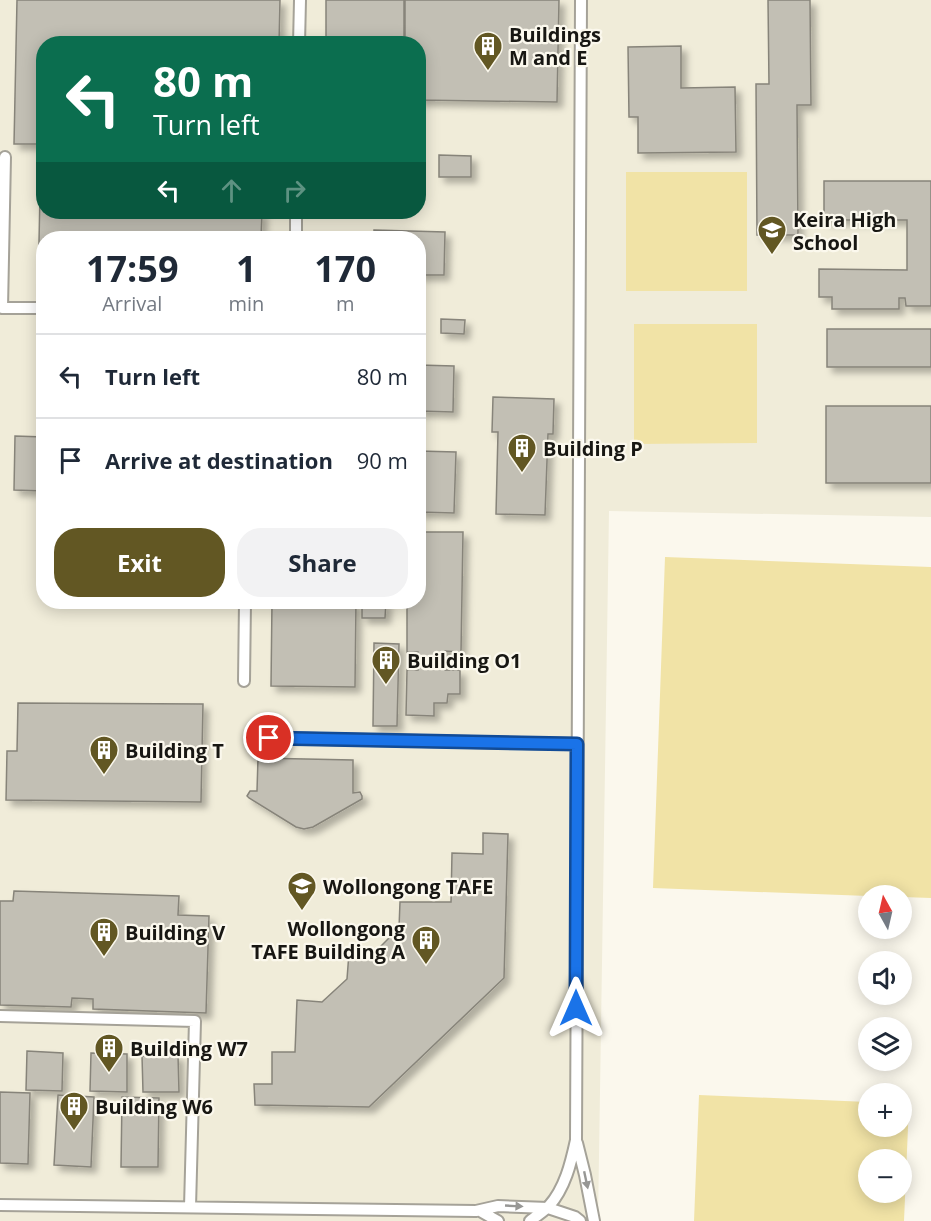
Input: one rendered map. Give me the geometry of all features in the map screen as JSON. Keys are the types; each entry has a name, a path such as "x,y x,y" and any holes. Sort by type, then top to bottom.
{"lane":[{"path":"299,36 300,0"},
{"path":"530,1221 548,1208 565,1179 576,1140 581,0"},
{"path":"5,157 2,308 36,308"},
{"path":"244,681 245,609"},
{"path":"269,738 577,744"},
{"path":"0,1016 195,1021 190,1207"},
{"path":"576,1140 594,1221"},
{"path":"0,1204 480,1210 498,1206 548,1208 575,1216 580,1221"},
{"path":"480,1210 498,1221"}],"shaded area":[{"name":"Wollongong TAFE","path":"0,0 931,0 931,517 609,511 598,1221 0,1221"},
{"path":"626,172 747,172 747,291 626,291"},
{"path":"634,324 757,324 757,443 634,444"},
{"path":"665,557 931,567 931,898 912,897 912,885 858,885 858,896 653,888"},
{"path":"699,1095 858,1102 858,1137 908,1137 907,1149 858,1149 858,1203 905,1203 904,1221 694,1221"}],"building":[{"path":"17,0 280,0 279,36 36,36 36,144 14,144"},
{"path":"326,0 404,0 404,36 326,36"},
{"name":"Buildings M and E","path":"405,0 559,0 557,102 426,100 426,36 405,36"},
{"path":"768,0 810,0 811,105 797,105 798,235 757,235 756,84 769,84"},
{"path":"681,46 681,88 735,87 736,152 638,153 638,117 629,117 628,47"},
{"path":"439,155 471,156 471,177 439,177"},
{"name":"Keira High School","path":"824,181 931,181 931,306 906,306 905,298 899,298 899,309 832,309 832,297 819,297 819,269 907,270 907,220 824,220"},
{"path":"39,219 262,219 261,231 39,231"},
{"path":"426,231 445,232 444,275 426,275"},
{"path":"441,319 465,320 464,334 441,333"},
{"path":"827,329 931,329 931,367 827,367"},
{"path":"426,365 454,366 453,412 426,411"},
{"name":"Building P","path":"493,397 554,399 553,434 548,434 545,515 496,514 498,432 492,432"},
{"path":"826,406 931,406 931,483 826,483"},
{"path":"15,436 36,437 36,491 14,490"},
{"path":"426,451 456,452 454,513 426,512"},
{"path":"426,532 463,532 461,652 445,651 445,670 460,670 460,694 448,694 447,703 434,703 434,716 406,715 407,670 418,670 418,652 407,652 407,609 426,609"},
{"path":"272,609 356,609 355,687 271,686"},
{"path":"362,609 386,609 385,618 362,618"},
{"name":"Building O1","path":"374,643 399,644 397,726 373,726"},
{"name":"Building T","path":"18,703 203,704 201,802 6,800 7,751 17,751"},
{"path":"258,758 353,760 353,793 360,792 362,799 313,827 304,829 296,827 247,796 250,791 257,791"},
{"name":"Wollongong TAFE Building A","path":"483,833 508,834 504,978 369,1107 255,1105 254,1084 272,1084 272,1052 295,1052 297,1000 322,1002 347,979 349,953 375,952 399,928 400,902 451,902 452,853 483,854"},
{"name":"Building V","path":"14,891 179,896 178,915 209,916 206,1013 93,1009 93,999 72,998 71,1007 0,1005 0,901 13,901"},
{"path":"27,1051 63,1053 62,1091 26,1090"},
{"name":"Building W7","path":"91,1053 127,1054 127,1092 90,1091"},
{"name":"Building W7","path":"178,1055 179,1092 143,1092 142,1056"},
{"path":"0,1092 30,1093 28,1164 0,1163"},
{"name":"Building W6","path":"58,1095 94,1097 91,1167 54,1165"},
{"path":"122,1097 159,1098 158,1167 121,1167"}],"place":[{"name":"Buildings M and E","path":"488,72"},
{"name":"Keira High School","path":"772,256"},
{"name":"Building P","path":"522,474"},
{"name":"Building O1","path":"386,686"},
{"name":"Building T","path":"104,776"},
{"name":"Wollongong TAFE","path":"302,912"},
{"name":"Building V","path":"104,958"},
{"name":"Wollongong TAFE Building A","path":"426,966"},
{"name":"Building W7","path":"109,1074"},
{"name":"Building W6","path":"74,1132"}],"route":[{"path":"269,738 577,744 576,1008"}]}
